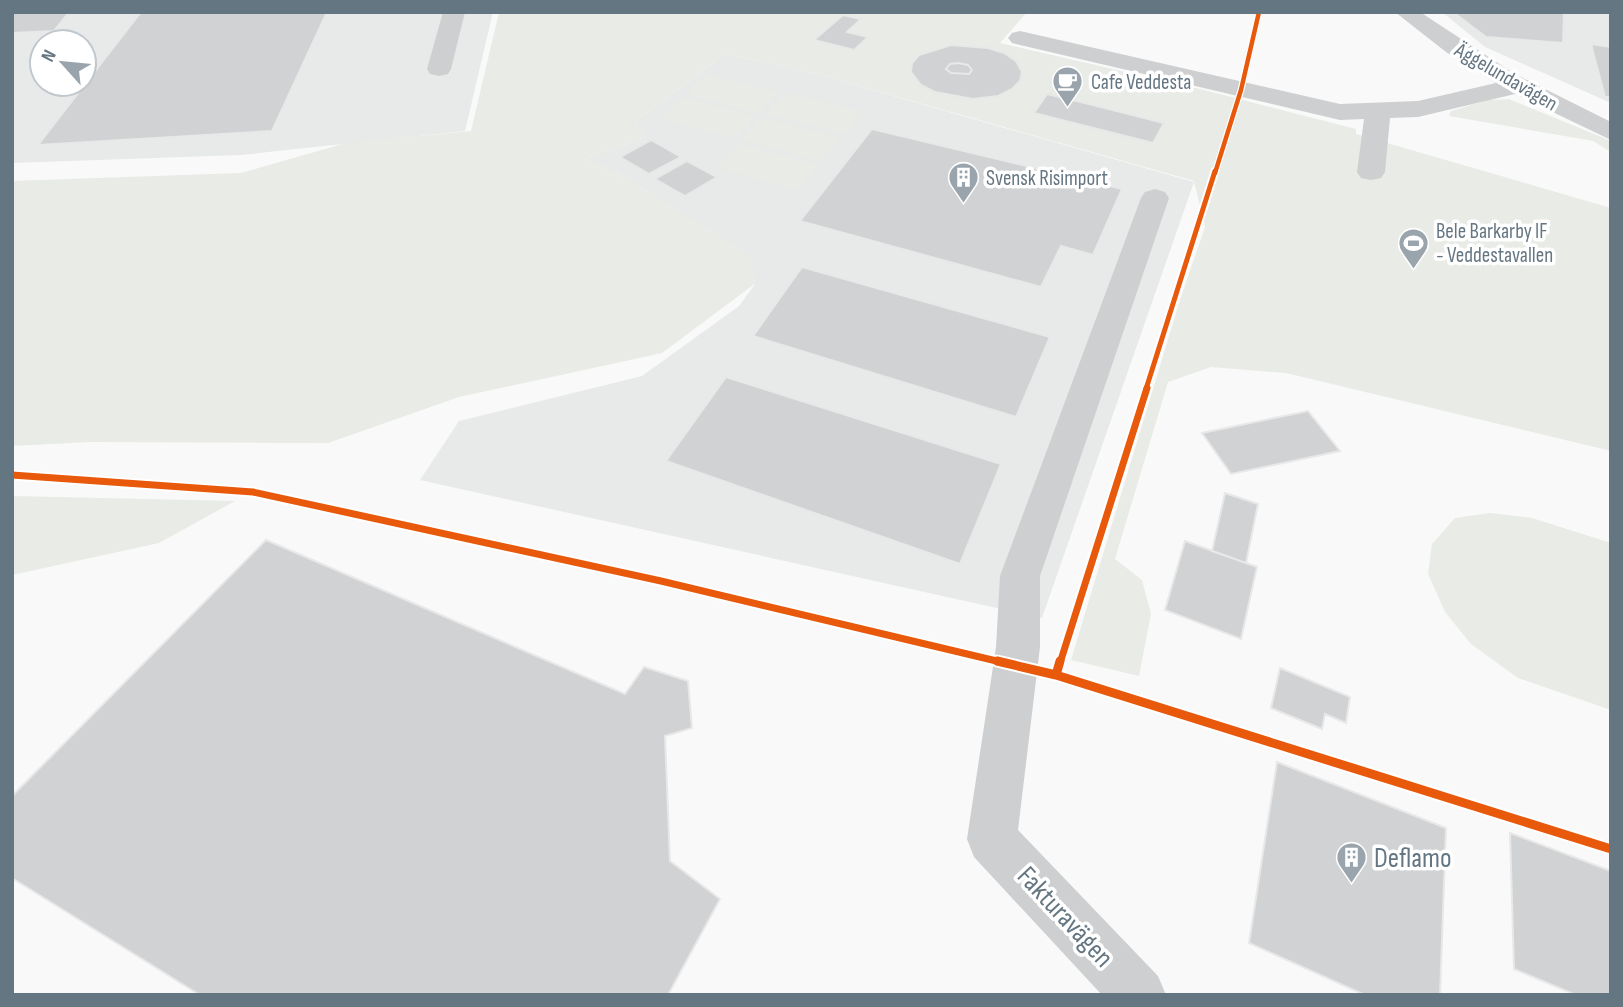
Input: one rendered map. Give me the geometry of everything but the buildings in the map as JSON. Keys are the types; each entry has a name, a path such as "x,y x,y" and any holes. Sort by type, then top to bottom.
{"street":[{"path":"439,69 454,12"},
{"name":"Äggelundavägen","path":"1406,12 1472,60 1517,86 1611,132"},
{"path":"1020,38 1340,112 1418,109 1517,86"},
{"path":"1371,172 1378,111"},
{"name":"Fakturavägen","path":"1139,995 992,839 1018,647 1020,576 1155,198"}],"shaded area":[{"path":"12,12 493,12 465,131 241,155 12,163"},
{"path":"499,12 1027,12 1000,43 1204,90 1356,129 1356,134 1611,208 1611,451 1286,373 1211,367 1168,382 1115,559 1142,580 1151,614 1139,676 1071,660 1179,303 1205,227 1194,181 813,73 725,54 635,122 647,137 585,159 624,177 751,256 756,283 662,353 459,397 328,443 90,442 12,446 12,181 241,173 346,143 471,131"},
{"path":"1442,12 1611,12 1611,103 1485,47"},
{"path":"725,54 813,73 1194,182 1042,618 420,480 459,421 642,376 739,306 755,284 750,256 624,177 585,159 647,137 635,122"},
{"path":"708,75 778,92 758,113 686,94"},
{"path":"788,93 862,112 843,133 767,114"},
{"path":"683,98 755,116 733,138 659,118"},
{"path":"1509,99 1611,141 1611,152 1593,141 1449,116 1451,111 1488,100"},
{"path":"763,118 840,138 820,161 741,140"},
{"path":"739,144 818,165 797,190 717,168"},
{"path":"12,496 235,501 159,543 12,575"},
{"path":"1490,513 1532,518 1611,543 1611,710 1518,678 1471,644 1445,612 1428,574 1432,544 1455,518"}],"cycle path":[{"path":"1056,675 1241,90 1259,12"},
{"path":"12,475 253,492 661,581 1056,675 1611,849"}],"place":[{"name":"Cafe Veddesta","path":"1068,109"},
{"name":"Svensk Risimport","path":"963,205"},
{"name":"Bele Barkarby IF - Veddestavallen","path":"1413,270"},
{"name":"Deflamo","path":"1351,885"}]}
